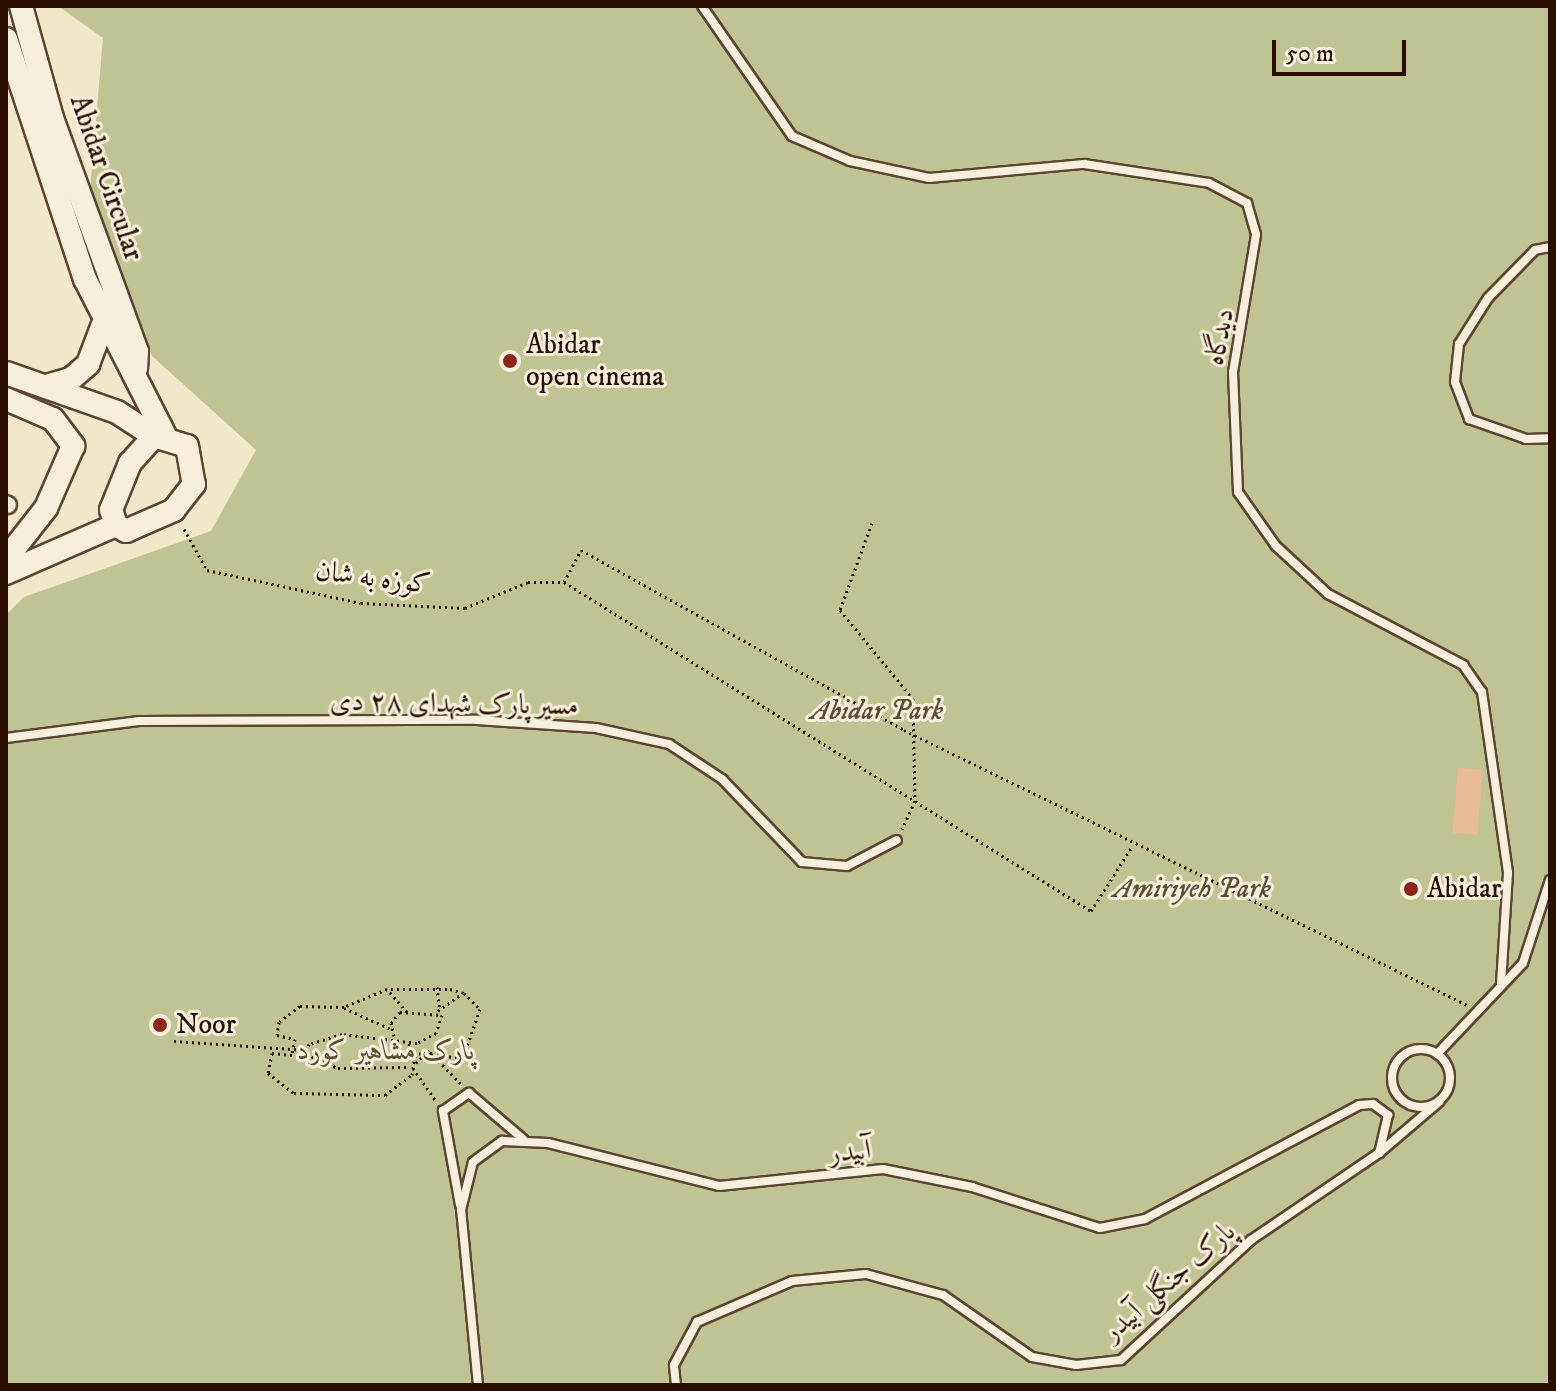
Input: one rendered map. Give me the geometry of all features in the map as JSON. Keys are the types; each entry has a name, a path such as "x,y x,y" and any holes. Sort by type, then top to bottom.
{"main road":[{"name":"Abidar Circular","path":"21,6 52,118 137,351 136,368"},
{"name":"Abidar Circular","path":"6,39 51,188 105,319 136,368 160,436"},
{"path":"46,386 71,379 88,364 105,319"},
{"path":"6,373 117,412 160,436 187,446 196,470 194,484 174,510 139,530 116,525 6,573"},
{"path":"6,399 53,419 73,446 46,508 6,559"},
{"path":"116,525 111,510 117,489 140,447 160,436"}],"lane":[{"name":"دیدگاه","path":"702,6 792,136 850,161 929,178 1084,164 1209,183 1247,203 1256,235 1252,286 1233,372 1238,492 1276,546 1328,594 1463,665 1482,692 1508,873 1501,985"},
{"path":"1550,247 1535,250 1488,298 1459,344 1455,382 1469,419 1526,439 1550,438"},
{"name":"مسیر پارک شهدای ۲۸ دی","path":"6,738 139,721 477,720 596,728 669,744 722,779 802,862 847,866 897,840"},
{"path":"1437,1054 1523,963 1550,880"},
{"path":"1410,1051 1437,1054 1450,1078 1439,1102 1422,1108 1403,1102 1392,1075 1410,1051"},
{"path":"478,1385 461,1210 443,1111 469,1093 523,1139"},
{"name":"پارک جنگلی آبیدر","path":"676,1385 674,1365 697,1322 792,1281 866,1274 943,1295 1032,1357 1076,1365 1121,1360 1251,1240 1379,1153 1439,1102"},
{"name":"آبیدر","path":"523,1139 719,1186 883,1169 972,1187 1100,1228 1145,1219 1359,1105 1373,1104 1388,1115 1379,1153"},
{"path":"461,1210 473,1162 502,1141 523,1139"}],"path":[{"name":"کوزه به شان","path":"174,510 207,570 361,603 465,608 528,582 564,582"},
{"path":"872,523 840,610 913,699 915,801 897,840"},
{"path":"1133,845 1091,911 564,582 581,550 915,736 1133,845 1477,1010"},
{"path":"408,1042 436,1033 442,1022 437,987"},
{"path":"344,1007 387,989 437,987 464,993 481,1013 465,1055 429,1050 415,1053"},
{"path":"387,989 407,1012"},
{"path":"391,1029 344,1007 307,1004 285,1014 277,1035 295,1039 292,1055 272,1053 268,1073 294,1093 385,1095 408,1082 415,1053 408,1042 394,1036 391,1029 394,1016 439,1010 464,993"},
{"path":"174,1041 307,1050 342,1034 381,1041 394,1036"},
{"path":"307,1050 307,1057 338,1068 411,1067 429,1050"},
{"path":"429,1050 469,1093"},
{"path":"411,1067 443,1111"}],"green space":[{"name":"Abidar Park","path":"58,6 1550,6 1550,1385 6,1385 6,615 24,597 211,531 256,450 152,356 88,214 103,38"}],"building":[{"path":"1458,768 1483,770 1477,835 1452,833"}],"place":[{"name":"Abidar open cinema","path":"510,361"},
{"name":"Abidar","path":"1411,889"},
{"name":"Noor","path":"160,1025"}],"park label":[{"name":"Amiriyeh Park","path":"1192,889"},
{"name":"پارک مشاهیر کورد","path":"386,1051"}]}
